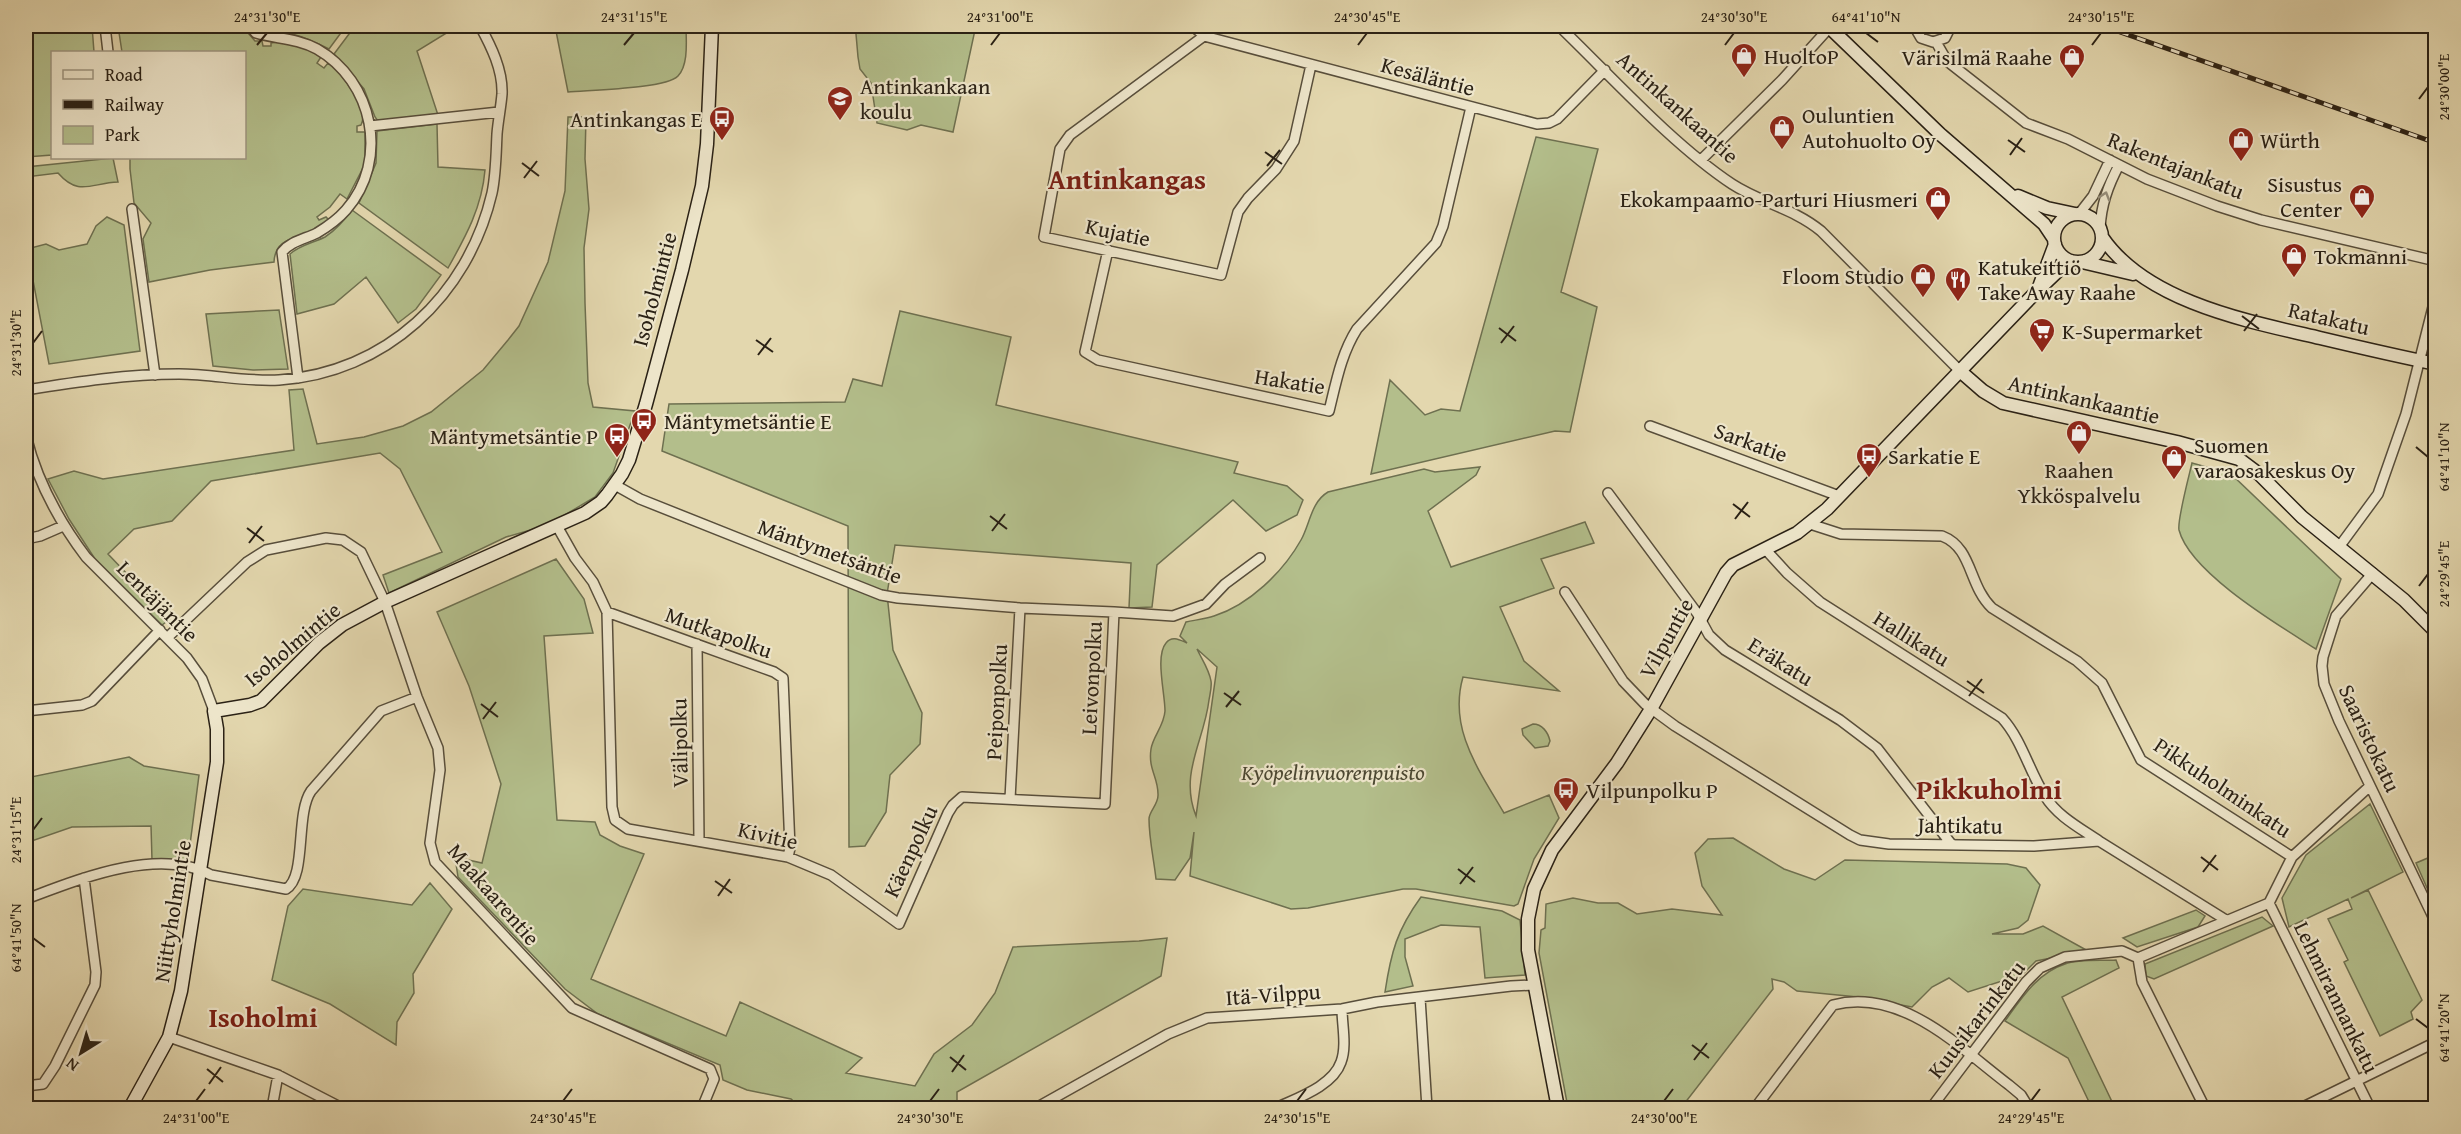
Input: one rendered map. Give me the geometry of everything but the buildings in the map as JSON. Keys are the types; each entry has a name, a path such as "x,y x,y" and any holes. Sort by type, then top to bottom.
{"street":[{"path":"105,26 108,51"},
{"path":"250,26 255,33 301,41 333,60 359,91 367,108 370,126 370,156 366,174 346,210 318,232 296,242 282,252 298,378"},
{"path":"26,390 78,382 155,375 276,380 298,378 346,366 374,354 411,330 435,304 464,264 484,218 493,185 502,94 501,77 494,55 480,26"},
{"name":"Isoholmintie","path":"214,711 261,701 342,625 385,602 593,508 615,485 629,460 646,404 684,264 702,186 707,144 712,26"},
{"name":"Kesäläntie","path":"1193,26 1204,36 1537,124 1549,123 1557,119 1605,70"},
{"name":"Antinkankaantie","path":"1559,26 1701,160 1733,185 1799,215 1813,224 1960,371 1983,391 2003,403 2239,459 2259,474 2302,517 2373,573 2436,632"},
{"path":"1701,160 1782,80 1829,26 1940,134 2044,224 2060,254 2078,262 2094,255 2099,250 2102,205 2108,185 2119,165"},
{"name":"Rakentajankatu","path":"1914,26 1920,38 1936,42 1947,61 2026,123 2056,134 2173,190 2261,220 2436,261"},
{"path":"1936,42 1945,38 1951,26"},
{"name":"Kujatie","path":"1204,36 1070,135 1060,149 1044,237 1221,275 1238,212 1276,169 1294,141 1311,65"},
{"name":"Hakatie","path":"1108,250 1086,352 1098,360 1329,411 1349,341 1357,329 1436,243 1443,226 1471,107"},
{"path":"370,126 499,112"},
{"path":"2054,241 2058,225 2069,216 2078,214 2093,196 2110,160"},
{"path":"2006,190 2047,208 2092,219 2101,233"},
{"path":"132,209 155,375"},
{"name":"Ratakatu","path":"2101,233 2116,257 2150,280 2193,303 2230,317 2436,364"},
{"name":"Vilpuntie","path":"2037,291 2054,241"},
{"name":"Vilpuntie","path":"1558,1108 1534,985 1527,925 1531,898 1539,874 1552,850 1617,763 1651,709 1726,573 1733,565 1766,550 1810,524 2037,291 2059,270 2078,262"},
{"name":"Ratakatu","path":"2078,262 2121,270 2150,280"},
{"path":"2339,547 2378,494 2406,414 2436,295"},
{"name":"Sarkatie","path":"1650,426 1839,496"},
{"name":"Lentäjäntie","path":"26,436 39,478 63,526 86,557 168,637 196,669 214,711"},
{"name":"Mäntymetsäntie","path":"615,485 640,499 881,595 1020,608 1114,612"},
{"name":"Eräkatu","path":"1608,493 1709,635 1725,650 1840,720 1877,748 1952,845"},
{"name":"Pikkuholminkatu","path":"1810,524 1841,534 1942,536 1953,540 1961,547 1982,599 1992,608 2077,661 2102,683 2141,760 2292,857"},
{"path":"26,539 40,536 63,526"},
{"path":"557,526 575,558 593,582 607,612"},
{"name":"Maakaarentie","path":"168,637 256,555 276,548 326,538 343,540 361,552 385,602 417,697 438,748 440,761 430,843 435,862 572,1008 710,1069 714,1079 702,1108"},
{"name":"Hallikatu","path":"1766,550 1820,602 2002,718 2012,728 2044,796 2062,816 2099,841"},
{"name":"Leivonpolku","path":"1105,804 1114,612 1173,616 1206,604 1226,584 1260,558"},
{"name":"Saaristokatu","path":"2373,573 2336,616 2322,666 2328,698 2436,923"},
{"name":"Jahtikatu","path":"1565,592 1623,681 1651,709 1784,795 1860,840 1889,844 2034,846 2099,841"},
{"name":"Peiponpolku","path":"1010,799 1020,608"},
{"name":"Mutkapolku","path":"607,612 774,672 783,678 789,824 788,857"},
{"name":"Kivitie","path":"607,612 612,807 615,820 628,829 788,857 831,875 899,924"},
{"path":"26,711 82,705 92,701 160,630"},
{"name":"Välipolku","path":"697,644 699,840"},
{"path":"26,899 84,878 144,865 174,865 200,870 211,875 286,889 295,880 306,798 381,711 417,697"},
{"name":"Niittyholmintie","path":"130,1108 169,1037 181,991 217,762 217,729 214,711"},
{"path":"2205,1108 2142,982 2138,958 2169,947 2269,903 2292,857 2370,786"},
{"name":"Käenpolku","path":"899,924 953,805 962,797 1105,804"},
{"path":"2099,841 2226,920"},
{"path":"26,1086 43,1084 55,1066 95,985 96,972 84,878"},
{"name":"Lehmirannankatu","path":"2269,903 2370,1108"},
{"name":"Kuusikarinkatu","path":"1931,1108 2026,982 2040,968 2065,957 2121,951 2138,958"},
{"name":"Itä-Vilppu","path":"1036,1108 1168,1034 1207,1017 1342,1009 1377,1002 1534,985"},
{"path":"1420,998 1427,1108"},
{"path":"1761,1106 1833,1005 1848,1001 1867,1002 1902,1010 1919,1018 2009,1084 2029,1108"},
{"path":"1276,1108 1314,1088 1335,1072 1341,1062 1343,1050 1342,1009"},
{"path":"169,1037 278,1075 342,1108"},
{"path":"2301,1108 2436,1042"},
{"path":"272,1108 278,1075"}],"green space":[{"path":"26,26 92,26 94,51 51,51 51,155 26,157"},
{"path":"118,26 242,26 255,41 262,41 263,46 271,46 271,43 277,42 290,43 321,57 317,63 324,68 328,63 347,83 358,101 363,118 361,125 357,126 357,132 365,132 365,164 347,199 340,194 330,207 317,217 319,220 326,217 329,220 313,231 282,244 275,254 274,262 210,270 149,282 143,239 151,223 134,203 130,159 246,159 246,51 122,51"},
{"path":"259,26 346,26 329,49 301,37 270,31"},
{"path":"355,26 397,26 403,30 408,26 458,26 417,51 438,115 378,121 364,89 334,54"},
{"path":"555,26 686,26 684,65 678,76 659,84 568,92"},
{"path":"858,26 939,26 938,32 940,26 975,30 953,132 921,125 907,130 877,123 871,83 860,69 856,34"},
{"path":"568,117 586,117 585,159 589,209 584,248 585,303 588,383 593,407 635,411 613,473 595,497 548,525 506,537 389,593 383,575 442,552 400,469 380,453 211,481 172,521 134,529 108,554 170,619 162,625 95,559 69,519 48,479 74,471 103,479 294,450 289,390 303,389 317,444 364,437 403,426 431,412 483,370 519,326 548,262 565,191"},
{"path":"437,124 438,167 485,170 477,209 448,268 359,203 376,163 377,131"},
{"path":"1536,137 1598,149 1561,292 1597,307 1570,432 1555,431 1371,474 1390,380 1425,415 1441,409 1460,411"},
{"path":"113,159 118,182 79,187 72,185 58,173 26,177 26,167"},
{"path":"352,210 441,275 416,309 398,323 366,277 334,304 297,314 290,254 329,234"},
{"path":"107,217 124,225 140,351 49,364 27,249 46,244 59,250 87,244 96,226"},
{"path":"279,310 288,369 253,370 213,366 206,314"},
{"path":"900,311 1011,337 996,405 1238,462 1234,473 1287,486 1303,500 1297,515 1266,531 1233,500 1157,565 1152,607 1129,608 1131,563 895,545 887,594 893,650 922,713 920,744 890,775 886,812 865,846 849,847 848,526 662,451 669,404 845,402 853,379 882,386"},
{"path":"2192,463 2231,474 2341,579 2316,649 2238,597 2200,564 2187,547 2179,525"},
{"name":"Kyöpelinvuorenpuisto","path":"1480,467 1476,475 1428,511 1451,567 1585,522 1594,543 1541,559 1554,588 1500,607 1524,661 1559,691 1463,677 1459,696 1463,732 1469,748 1476,765 1504,813 1549,795 1559,818 1534,859 1518,904 1514,906 1416,889 1403,889 1308,908 1291,909 1190,876 1194,832 1190,858 1175,880 1156,879 1149,819 1158,794 1150,756 1152,744 1163,721 1165,711 1161,657 1166,643 1173,639 1187,643 1180,636 1186,622 1227,611 1264,586 1294,552 1304,534 1314,507 1328,492 1424,469 1435,472","holes":["1197,649 1217,667 1196,816 1191,800 1191,771 1211,686 1209,672"]},
{"path":"556,559 584,599 593,633 544,636 557,820 595,822 600,835 620,846 644,854 591,979 726,1036 740,1002 862,1058 846,1073 915,1086 934,1054 972,1025 995,993 1013,947 1167,938 1161,976 957,1092 957,1108 801,1108 791,1099 747,1090 723,1080 720,1065 598,1014 565,989 458,877 455,857 482,863 501,784 469,686 437,612"},
{"path":"1533,724 1539,725 1546,732 1550,741 1548,746 1535,748 1523,735 1522,729"},
{"path":"129,757 144,766 199,775 188,860 183,862 152,860 151,826 72,827 26,843 26,778"},
{"path":"2370,804 2403,872 2351,898 2368,890 2422,1000 2411,1012 2413,1019 2380,1036 2344,962 2348,960 2328,919 2352,909 2348,899 2289,927 2282,898 2306,855"},
{"path":"1733,838 1784,869 1815,880 1845,860 2007,864 2026,868 2040,885 2028,920 2018,928 1992,934 2023,934 2043,926 2088,951 2036,961 2014,983 2005,980 1968,992 1949,978 1932,987 1912,1007 1858,997 1797,991 1784,982 1772,979 1773,989 1681,1108 1568,1108 1539,953 1541,930 1545,928 1546,904 1573,898 1598,903 1618,903 1637,914 1672,909 1722,915 1702,886 1695,853 1708,839"},
{"path":"2435,855 2435,866 2430,869 2435,888 2435,906 2416,863"},
{"path":"430,883 452,909 413,974 414,993 397,1022 396,1045 330,1004 272,980 288,906 303,889 412,905"},
{"path":"1421,897 1502,911 1520,920 1525,975 1485,978 1480,927 1441,925 1405,939 1405,957 1413,986 1385,992 1396,942 1406,920"},
{"path":"2196,910 2205,916 2198,927 2137,947 2123,938"},
{"path":"2262,917 2273,926 2154,979 2146,976 2145,964"},
{"path":"2116,960 2119,968 2062,997 2115,1108 2092,1108 2068,1058 2005,1021 2030,988 2055,968 2077,961"}],"railway":[{"path":"2103,26 2436,143"}],"place":[{"name":"HuoltoP","path":"1744,79"},
{"name":"Värisilmä Raahe","path":"2072,80"},
{"name":"Antinkankaan koulu","path":"840,122"},
{"name":"Antinkangas E","path":"722,142"},
{"name":"Ouluntien Autohuolto Oy","path":"1782,151"},
{"name":"Würth","path":"2241,163"},
{"name":"Sisustus Center","path":"2362,220"},
{"name":"Ekokampaamo-Parturi Hiusmeri","path":"1938,222"},
{"name":"Tokmanni","path":"2294,279"},
{"name":"Floom Studio","path":"1923,299"},
{"name":"Katukeittiö Take Away Raahe","path":"1958,303"},
{"name":"K-Supermarket","path":"2042,354"},
{"name":"Mäntymetsäntie E","path":"644,444"},
{"name":"Raahen Ykköspalvelu","path":"2079,456"},
{"name":"Mäntymetsäntie P","path":"617,459"},
{"name":"Sarkatie E","path":"1869,479"},
{"name":"Suomen varaosakeskus Oy","path":"2174,481"},
{"name":"Vilpunpolku P","path":"1566,813"}],"district":[{"name":"Antinkangas","path":"1127,179"},
{"name":"Pikkuholmi","path":"1989,789"},
{"name":"Isoholmi","path":"263,1017"}]}
